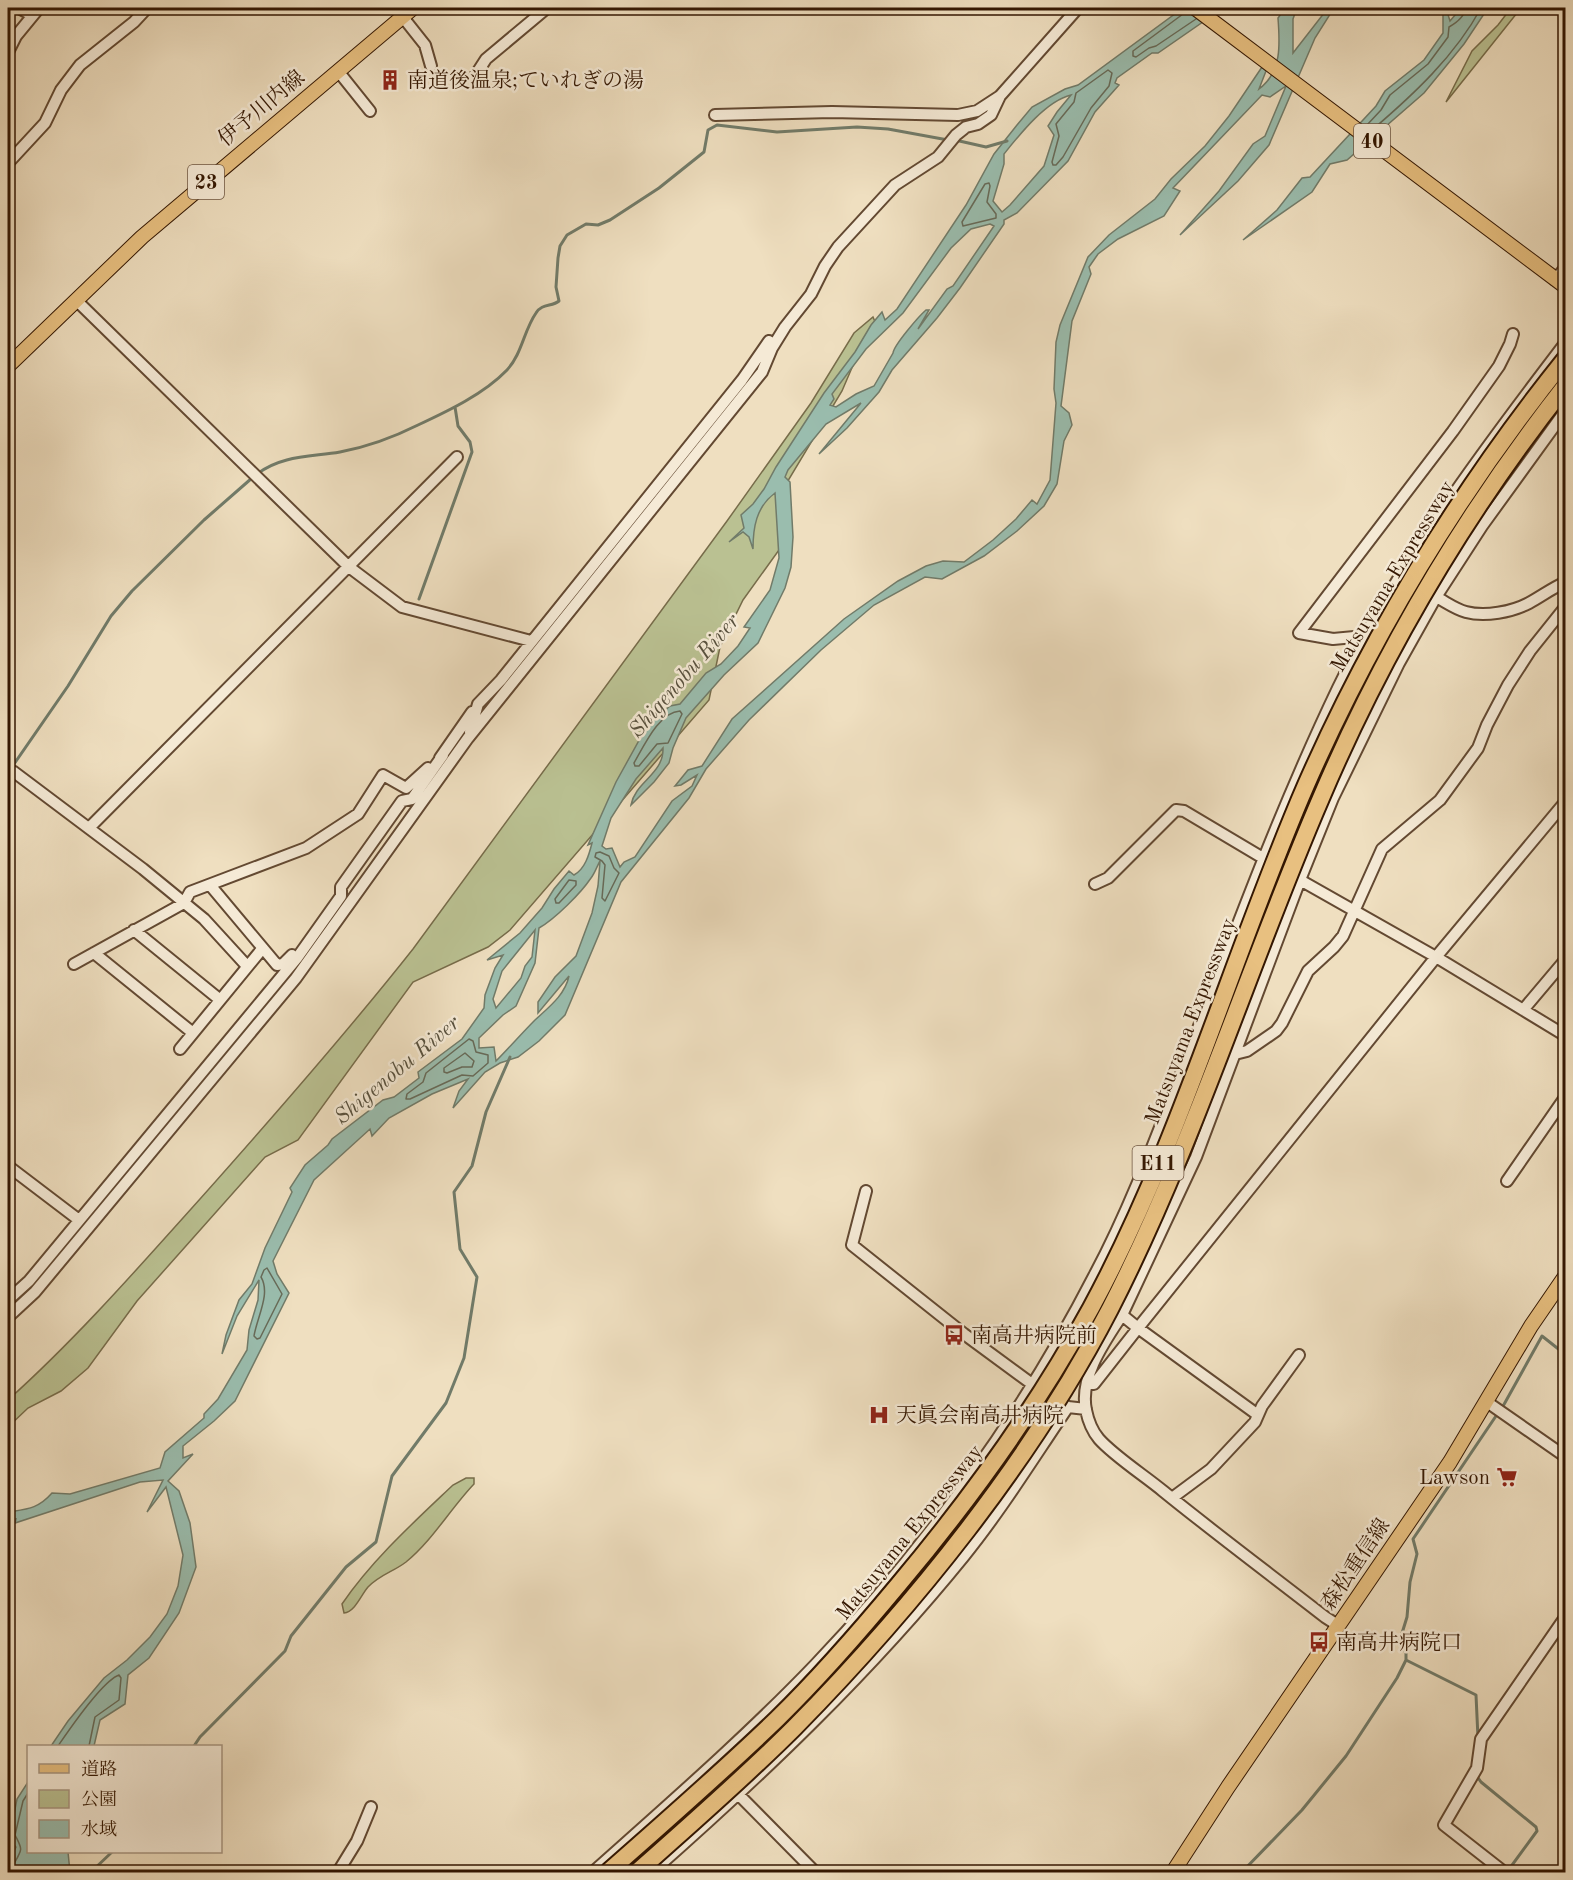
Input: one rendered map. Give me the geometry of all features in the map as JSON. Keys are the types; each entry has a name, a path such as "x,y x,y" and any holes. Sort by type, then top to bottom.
{"highway":[{"name":"Matsuyama Expressway","path":"608,1872 694,1797 780,1716 862,1629 937,1539 998,1459 1052,1377 1094,1304 1134,1220 1174,1125 1260,900 1305,789 1344,702 1379,633 1475,479 1566,358"},
{"name":"Matsuyama Expressway","path":"637,1872 792,1729 875,1642 952,1549 1018,1459 1066,1386 1109,1311 1150,1227 1190,1132 1321,796 1395,641 1434,573 1488,489 1566,385"}],"main road":[{"name":"40","path":"1195,8 1557,281"},
{"name":"伊予川内線","path":"8,366 142,237 408,12"},
{"name":"森松重信線","path":"1173,1872 1228,1787 1450,1462 1531,1326 1566,1275"}],"street":[{"path":"8,52 16,36 36,11 19,8"},
{"path":"8,163 45,123 61,90 80,65 134,22 147,8"},
{"path":"476,76 486,59 547,8"},
{"path":"715,115 832,112 958,115 977,111 1000,96 1078,8"},
{"path":"408,12 425,45 431,66"},
{"path":"338,71 370,111"},
{"path":"8,1317 35,1292 288,988 468,738 762,372 772,348 811,294 825,266 838,247 894,185 938,157 956,135 966,127 978,124 992,115 1000,96"},
{"path":"1557,281 1566,267"},
{"path":"76,301 349,567 402,607 531,641"},
{"path":"8,1300 28,1281 290,967 341,896 341,887 402,801 412,799 478,704 501,680 742,380 772,338 785,327"},
{"path":"1365,636 1333,639 1299,633 1454,431 1500,366 1510,345 1512,333"},
{"path":"592,1872 713,1764 823,1657 925,1537 983,1459 1032,1384 1095,1275 1128,1203 1151,1151 1263,858 1318,732 1365,636 1424,538 1566,342"},
{"path":"1339,1626 1099,1439 1090,1423 1086,1409 1087,1384 1090,1373 1122,1315 1196,1157 1333,798 1399,663 1436,597 1482,526 1566,410"},
{"path":"89,828 457,457"},
{"path":"1436,597 1467,612 1494,612 1513,609 1566,582"},
{"path":"1235,1053 1247,1051 1276,1031 1282,1023 1308,971 1334,947 1351,920 1382,849 1440,800 1478,748 1508,684 1530,651 1566,606"},
{"path":"468,738 478,704"},
{"path":"74,964 184,903 190,892 306,848 358,814 383,775 406,788 443,755"},
{"path":"8,770 14,772 89,828 204,919 247,966"},
{"path":"1087,1384 1094,1384 1436,957 1566,801"},
{"path":"1095,884 1108,878 1176,810 1184,811 1263,858"},
{"path":"1300,880 1436,957 1566,1036"},
{"path":"210,885 277,965 283,964 339,909 351,903"},
{"path":"134,930 219,999"},
{"path":"180,1049 262,949"},
{"path":"94,953 193,1033"},
{"path":"1523,1010 1566,959"},
{"path":"1507,1181 1566,1096"},
{"path":"8,1166 79,1220"},
{"path":"866,1191 852,1245 964,1334 1032,1384 1068,1407 1086,1409"},
{"path":"1122,1315 1258,1414"},
{"path":"1172,1498 1211,1469 1255,1422 1258,1414 1299,1355"},
{"path":"1487,1402 1566,1457"},
{"path":"652,1872 740,1795 843,1693 964,1556 1068,1407"},
{"path":"1504,1872 1444,1825 1477,1767 1482,1739 1566,1616"},
{"path":"740,1795 816,1872"},
{"path":"338,1872 357,1841 371,1807"}],"green space":[{"path":"1511,8 1521,8 1446,102 1472,51"},
{"path":"873,317 876,324 866,335 842,391 786,484 780,520 779,550 743,600 720,647 709,700 510,930 488,947 413,982 298,1140 265,1157 137,1301 88,1368 61,1391 28,1408 8,1427 8,1400 83,1327 154,1251 308,1076 413,949 727,521 811,403 854,333"},
{"path":"466,1478 474,1478 474,1484 415,1554 368,1587 355,1606 344,1613 342,1604 380,1557 453,1485"}],"water":[{"path":"1183,8 1223,8 1117,78 1115,83 1119,85 1095,112 1068,161 1017,213 1004,220 1004,224 960,288 892,370 879,392 847,428 819,454 861,403 826,424 788,470 785,477 790,482 793,537 791,567 785,588 758,643 724,675 686,718 669,763 631,805 638,790 659,765 663,748 636,779 611,818 602,846 606,849 612,848 620,867 624,862 635,857 672,801 692,786 697,775 675,786 688,770 702,766 732,719 844,619 898,581 926,566 943,561 964,562 993,540 1016,519 1032,500 1037,504 1050,480 1056,403 1054,389 1056,342 1060,325 1088,257 1109,235 1155,199 1171,179 1205,146 1229,116 1262,67 1266,71 1259,89 1267,82 1278,57 1278,18 1282,8 1297,8 1293,19 1293,53 1328,8 1334,8 1315,38 1269,145 1238,181 1180,235 1219,191 1253,144 1265,136 1286,86 1270,97 1262,95 1173,188 1180,191 1164,216 1118,239 1098,254 1089,267 1091,274 1072,321 1061,406 1069,413 1072,425 1064,441 1057,484 1044,506 1017,531 984,556 942,579 925,577 874,605 821,650 749,720 706,769 689,798 621,882 565,1015 539,1041 518,1057 500,1063 485,1072 453,1108 459,1091 468,1079 432,1094 389,1118 372,1136 370,1129 314,1180 273,1261 277,1274 289,1293 235,1401 183,1446 183,1458 193,1454 168,1481 179,1491 190,1523 196,1567 179,1613 149,1658 128,1675 125,1704 100,1720 94,1745 52,1745 68,1721 104,1678 127,1660 150,1637 167,1614 178,1586 183,1555 166,1487 147,1512 163,1480 140,1482 15,1523 16,1519 8,1520 8,1512 37,1505 52,1493 70,1494 160,1468 165,1452 204,1418 204,1414 218,1399 247,1350 249,1330 258,1300 259,1280 237,1316 222,1354 226,1335 239,1300 252,1284 265,1248 292,1192 290,1188 305,1165 332,1139 383,1100 394,1097 419,1078 418,1072 462,1039 484,1008 485,995 495,968 503,955 487,960 520,933 569,871 574,875 584,865 592,843 588,845 616,782 647,726 670,706 680,704 706,673 721,664 738,646 750,628 744,627 770,590 779,558 775,493 764,505 757,518 753,549 749,537 743,532 729,542 744,528 741,515 764,489 824,393 855,352 871,325 882,312 885,320 897,309 966,205 994,154 1032,107 1065,89 1078,85","holes":["1071,95 1048,126 1054,135 1044,166 1002,212 993,201 1004,164 1004,154 1043,111 1062,98","990,224 994,226 953,286 947,289 918,329 929,310 926,310 902,337 874,386 836,407 830,405 834,399 832,394 866,349 903,313 951,248 971,229","600,861 598,886 592,913 576,956 555,977 538,1002 538,1013 569,976 564,989 496,1061 494,1047 479,1048 479,1038 516,1006 535,963 539,928 587,884","535,930 532,957 525,966 521,978 496,1008 493,999 502,971"]},
{"path":"1443,8 1446,8 1450,21 1461,8 1488,8 1464,44 1424,93 1347,160 1330,164 1312,192 1243,240 1277,210 1302,178 1310,177 1376,106 1385,91 1424,60 1443,33"},
{"path":"27,1784 27,1853 68,1853 70,1872 9,1872 9,1861 16,1847 9,1839 17,1799"}],"waterway":[{"path":"257,474 276,463 350,450 390,437 453,408 488,387 512,364 538,310 559,301 556,287 558,258 560,246 567,235 586,224 598,225 610,220 659,188 704,152 708,130 717,125 777,132 857,127 888,129 948,140"},
{"path":"955,140 986,147 1007,141"},
{"path":"419,599 472,452 470,442 458,426 455,407"},
{"path":"9,767 14,764 68,686 111,616 132,591 204,520 252,478"},
{"path":"195,1745 285,1651 291,1636 346,1567 376,1542 392,1476 446,1403 464,1358 477,1277 460,1249 454,1192 472,1166 486,1112 510,1057"},
{"path":"1502,1408 1542,1336 1566,1355"},
{"path":"1242,1872 1302,1810 1346,1756 1397,1678 1406,1660 1406,1653 1399,1643 1407,1617 1410,1582 1417,1554 1413,1539 1498,1413"},
{"path":"1406,1660 1476,1695 1478,1738"},
{"path":"1476,1775 1481,1782 1536,1827 1537,1831 1507,1872"},
{"path":"91,1872 111,1853"}],"place":[{"name":"南道後温泉;ていれぎの湯","path":"390,80"},
{"name":"南高井病院前","path":"954,1335"},
{"name":"天眞会南高井病院","path":"879,1415"},
{"name":"Lawson","path":"1507,1477"},
{"name":"南高井病院口","path":"1319,1642"}],"water label":[{"name":"Shigenobu River","path":"683,675"},
{"name":"Shigenobu River","path":"396,1069"}]}
